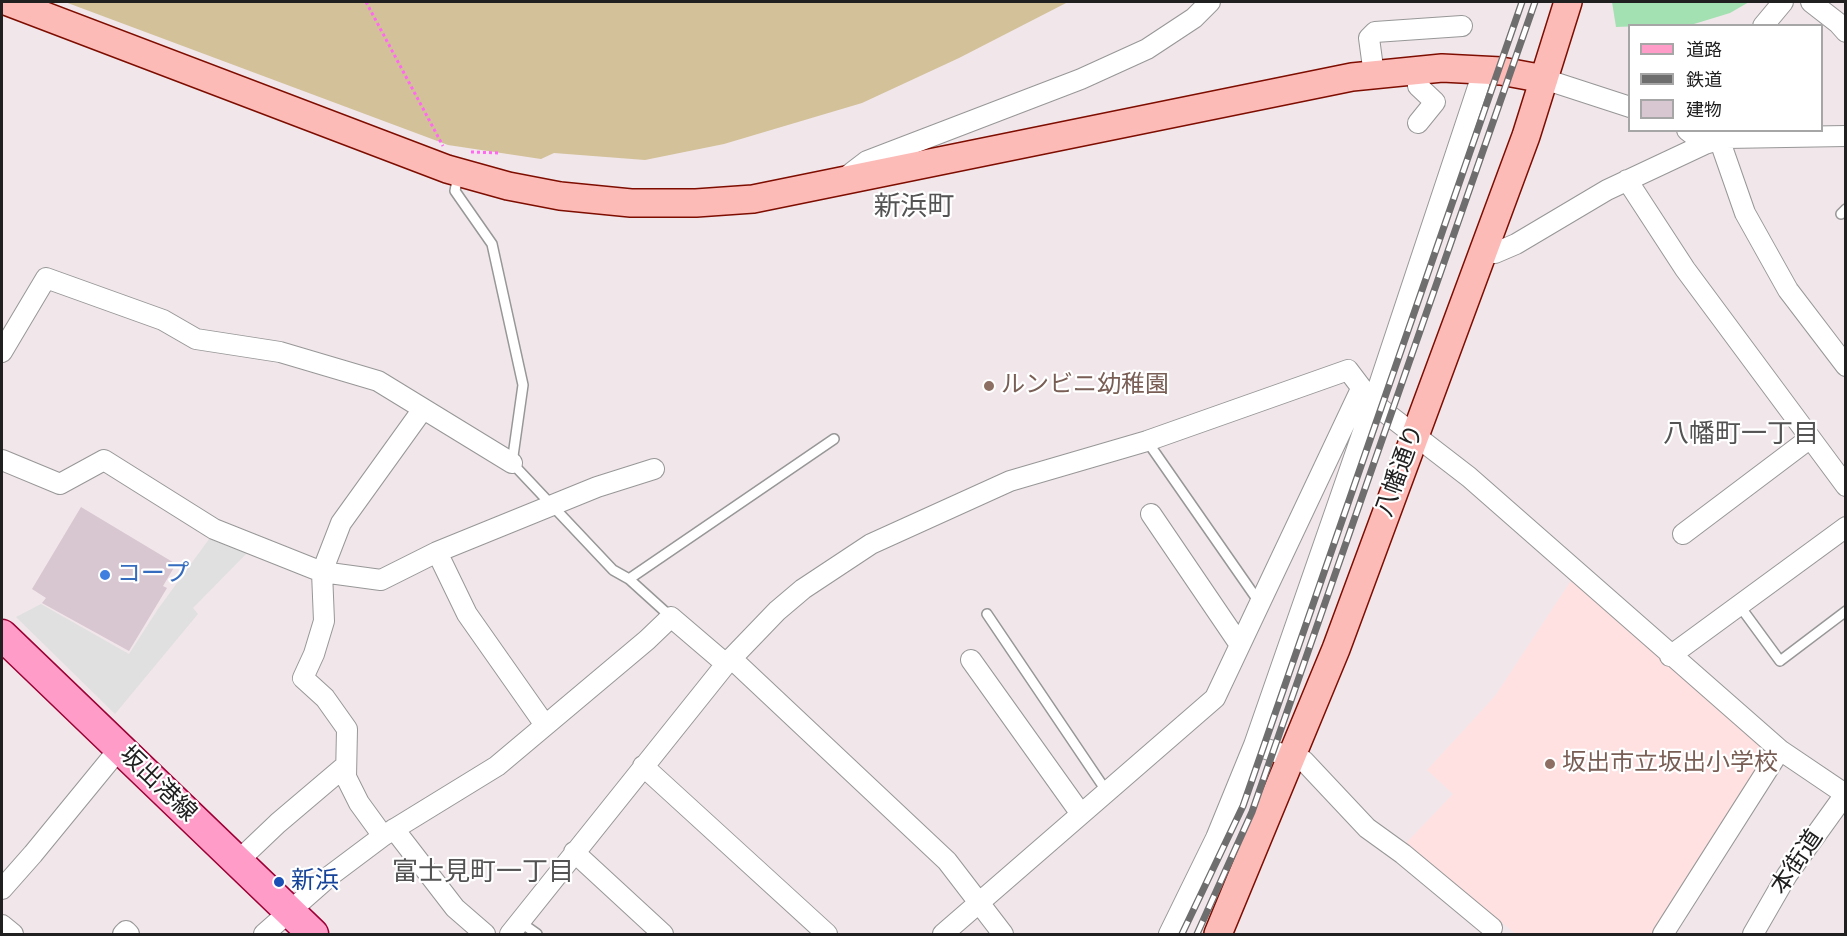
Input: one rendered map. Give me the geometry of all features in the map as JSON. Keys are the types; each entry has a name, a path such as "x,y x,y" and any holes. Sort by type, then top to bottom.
{"main road":[{"name":"坂出港線","path":"2,635 113,756 278,926 313,934"},
{"name":"坂出港線","path":"2,663 237,862 278,926"}],"street":[{"path":"8,2 452,161 560,196 631,203 696,203 753,199 1374,75 1417,70 1484,69 1544,79 1628,107"},
{"path":"849,180 850,174 867,161 1081,79 1147,49 1194,18 1209,2"},
{"name":"八幡通り","path":"1218,934 1336,649 1482,252 1544,79 1568,2"},
{"path":"1765,24 1784,2"},
{"path":"1811,2 1838,22 1845,32"},
{"path":"1374,75 1370,38 1375,32 1462,26"},
{"path":"1169,934 1216,838 1254,745 1367,396 1484,69"},
{"path":"1417,70 1418,86 1435,102 1418,123"},
{"path":"1694,132 1713,138 1845,136"},
{"path":"1482,252 1495,253 1516,244 1627,180 1713,138"},
{"path":"1713,138 1745,213 1783,280 1845,366"},
{"path":"1627,180 1685,269 1845,486"},
{"path":"2,352 46,278 163,320 196,339 280,352 378,381 512,463"},
{"path":"515,928 728,661 777,611 803,589 870,544 1010,481 1148,441 1348,370 1367,396 1413,436 1478,485 1670,656 1780,750 1845,793"},
{"path":"943,934 1215,698 1260,603 1367,396"},
{"path":"423,410 341,523 322,572 324,621 314,654 303,678 325,698 347,729 345,767 359,803 389,832 455,908 485,934"},
{"path":"1683,534 1809,439"},
{"path":"2,460 60,484 104,460 214,529 322,572 381,580 437,552 552,505 654,469"},
{"path":"1151,514 1240,645"},
{"path":"1670,656 1845,527"},
{"path":"437,552 467,614 545,725"},
{"path":"278,926 331,875 389,832 497,766 647,640 671,617 728,661 941,854 1003,934"},
{"path":"971,660 1081,814"},
{"path":"1254,745 1304,761 1367,828 1403,854 1492,932"},
{"path":"1664,934 1780,750"},
{"path":"2,889 113,756"},
{"path":"643,766 827,934"},
{"path":"237,862 278,823 345,767"},
{"name":"本街道","path":"1753,934 1787,875 1845,793"},
{"path":"574,852 663,934"},
{"path":"2,925 13,934"},
{"path":"123,934 126,931 129,934"}],"lane":[{"path":"452,161 455,191 492,244 524,385 512,463 613,570 629,579 671,617"},
{"path":"629,579 834,439"},
{"path":"1148,441 1260,603"},
{"path":"1739,605 1780,661 1845,611"},
{"path":"987,614 1107,792"},
{"path":"515,928 537,934"}],"path":[{"path":"366,2 452,161"}],"shaded area":[{"path":"65,2 1068,2 959,58 862,103 724,144 645,160 554,153 541,159 448,145"},
{"path":"1612,2 1749,2 1730,13 1694,24 1628,24 1628,27 1616,27"},
{"path":"212,535 250,550 193,608 198,614 115,714 16,617 41,604 129,654 158,609"},
{"path":"1570,582 1581,582 1767,747 1769,759 1657,934 1516,934 1405,844 1453,794 1427,770 1495,696"}],"building":[{"name":"コープ","path":"81,507 176,564 163,586 167,588 129,651 42,603 46,598 32,589"}],"railway":[{"path":"1182,934 1243,806 1522,2"},
{"path":"1197,934 1252,812 1535,2"}],"place":[{"name":"ルンビニ幼稚園","path":"989,386"},
{"name":"コープ","path":"105,575"},
{"name":"坂出市立坂出小学校","path":"1550,764"},
{"name":"新浜","path":"279,882"}],"district":[{"name":"新浜町","path":"914,208"},
{"name":"八幡町一丁目","path":"1741,436"},
{"name":"富士見町一丁目","path":"483,874"}]}
